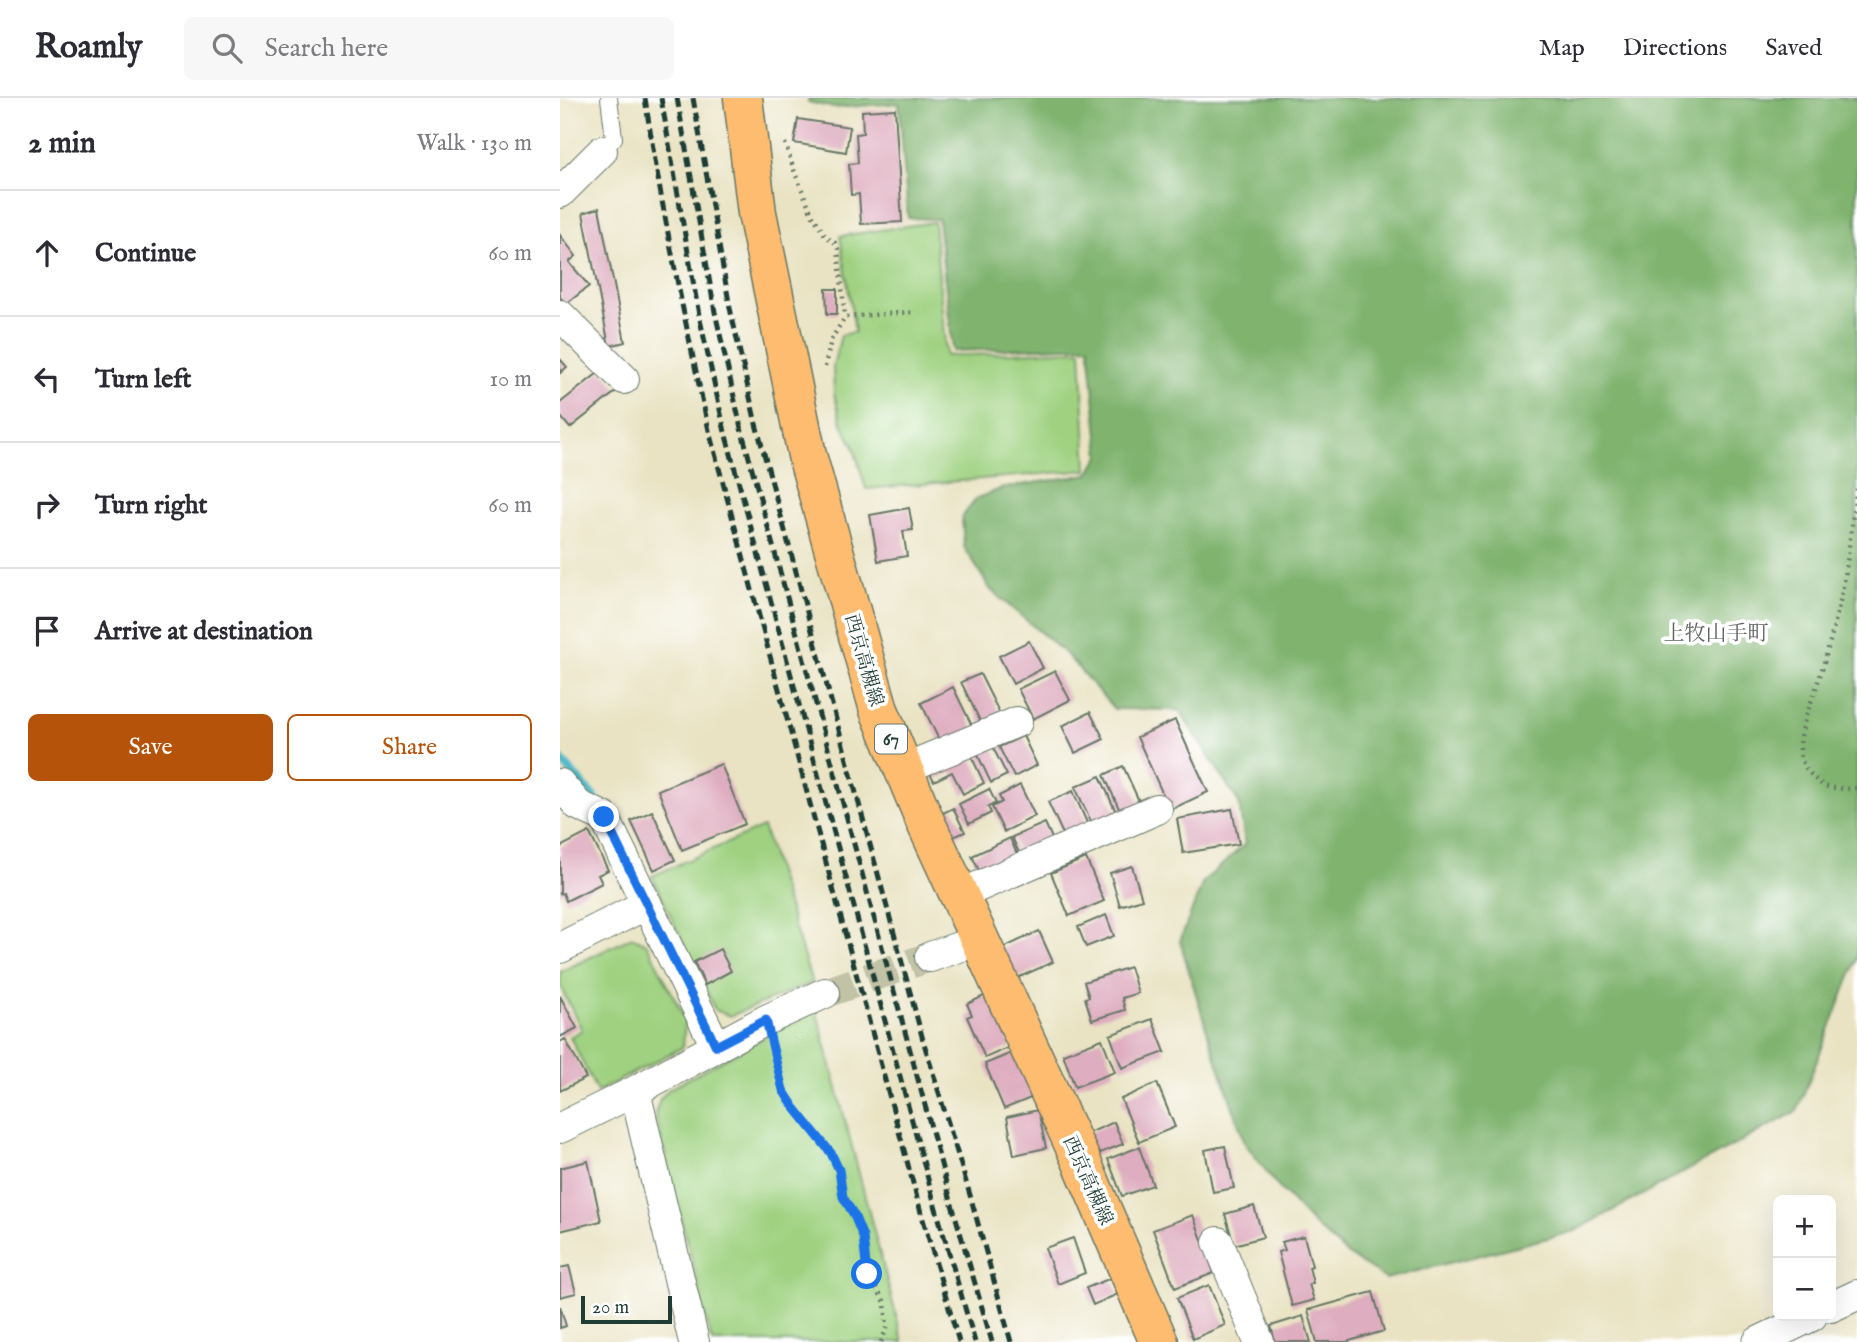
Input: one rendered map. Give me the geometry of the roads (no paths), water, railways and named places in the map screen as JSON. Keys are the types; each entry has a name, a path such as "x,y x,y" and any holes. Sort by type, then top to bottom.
{"main road":[{"name":"西京高槻線","path":"744,106 758,213 807,455 879,710 979,940 1080,1158 1159,1342"}],"street":[{"path":"560,193 602,151"},
{"path":"560,315 624,379"},
{"path":"904,769 1017,722"},
{"path":"566,798 604,817 716,1046"},
{"path":"959,895 1157,809"},
{"path":"560,948 647,904"},
{"path":"930,957 979,940"},
{"path":"560,1128 766,1020 825,993"},
{"path":"635,1091 694,1342"},
{"path":"1219,1242 1259,1342"},
{"path":"1836,1305 1857,1295"},
{"path":"1758,1342 1802,1321"}],"lane":[{"path":"602,151 614,138 609,98"}],"waterway":[{"path":"560,759 597,801"}],"tunnel":[{"path":"825,993 930,957"}],"railway":[{"path":"645,98 674,267 710,435 920,1209 959,1342"},
{"path":"661,98 699,315 725,432 935,1205 975,1342"},
{"path":"677,98 715,312 741,428 951,1201 992,1342"},
{"path":"693,98 730,308 756,424 923,1040 1011,1342"}],"district":[{"name":"上牧山手町","path":"1716,633"}]}
